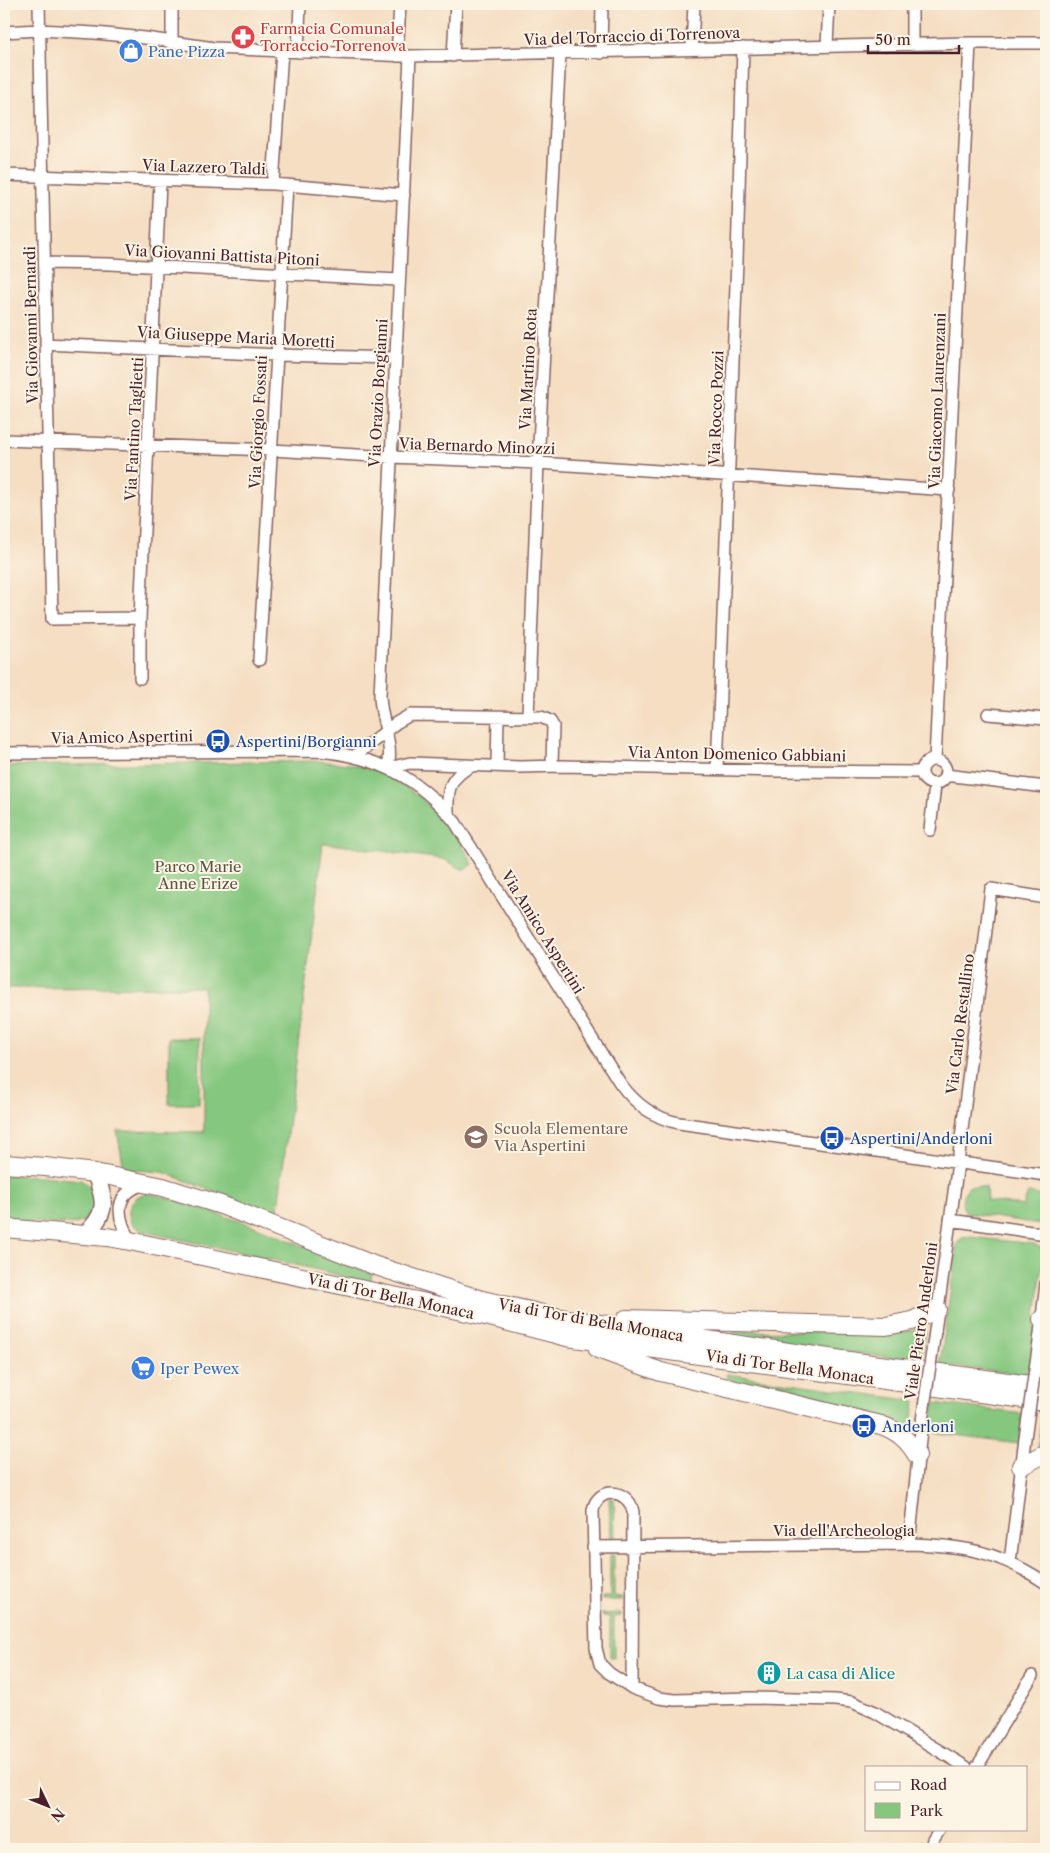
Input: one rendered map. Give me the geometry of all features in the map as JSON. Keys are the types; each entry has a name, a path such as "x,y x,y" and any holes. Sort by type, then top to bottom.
{"main road":[{"name":"Via di Tor di Bella Monaca","path":"4,1164 94,1173 149,1183 221,1205 376,1266 482,1300 560,1318 839,1360 1046,1388"},
{"path":"84,1235 96,1223 103,1209 102,1192 94,1173"},
{"name":"Via di Tor Bella Monaca","path":"4,1228 130,1241 417,1301 567,1337 1046,1402"},
{"path":"560,1318 886,1326 912,1321 938,1309"},
{"path":"567,1337 661,1372 881,1424 898,1432 910,1444 917,1455"},
{"path":"1021,1466 1046,1454"}],"street":[{"name":"Via Giovanni Bernardi","path":"40,4 39,30 52,619 140,618"},
{"path":"298,52 300,4"},
{"path":"397,56 400,4"},
{"path":"454,56 456,4"},
{"path":"601,53 602,4"},
{"path":"692,50 694,4"},
{"path":"827,46 828,4"},
{"path":"912,4 912,45"},
{"path":"172,7 172,43"},
{"path":"4,32 39,30"},
{"name":"Via del Torraccio di Torrenova","path":"39,30 95,33 219,48 397,56 601,53 970,43 1046,43"},
{"name":"Via Giacomo Laurenzani","path":"935,760 970,43"},
{"name":"Via Rocco Pozzi","path":"717,770 743,48"},
{"path":"274,184 282,51"},
{"name":"Via Martino Rota","path":"528,716 538,463 560,53"},
{"name":"Via Orazio Borgianni","path":"388,768 389,751 380,695 410,56"},
{"name":"Via Lazzero Taldi","path":"4,175 160,182 274,184 404,195"},
{"name":"Via Fantino Taglietti","path":"140,678 140,618 158,267 160,182"},
{"name":"Via Giorgio Fossati","path":"259,660 287,186"},
{"name":"Via Giovanni Battista Pitoni","path":"44,263 398,280"},
{"name":"Via Giuseppe Maria Moretti","path":"46,344 277,355 395,358"},
{"name":"Via Bernardo Minozzi","path":"4,440 272,450 538,463 949,490"},
{"path":"988,714 1046,719"},
{"path":"354,756 396,723 410,716 528,716 546,718 552,724 554,729 552,766"},
{"path":"497,766 498,717"},
{"name":"Via Amico Aspertini","path":"4,753 312,751 354,756 388,768 420,787 448,814 472,847 616,1077 628,1094 643,1108 663,1118 679,1123 1046,1175"},
{"path":"935,760 942,764 946,775 942,782 935,784 927,783 922,776 922,768 927,762 935,760"},
{"name":"Via Anton Domenico Gabbiani","path":"388,768 410,763 472,766 921,772"},
{"path":"448,814 450,785 456,776 472,766"},
{"path":"946,775 1046,787"},
{"path":"930,830 935,784"},
{"name":"Via Carlo Restallino","path":"958,1163 991,889 1046,898"},
{"name":"Viale Pietro Anderloni","path":"909,1544 917,1455 958,1163"},
{"path":"130,1241 120,1218 121,1204 129,1191 149,1183"},
{"path":"950,1220 1046,1234"},
{"path":"1010,1562 1038,1342 1044,1321 1046,1284"},
{"path":"632,1688 634,1546 632,1506 624,1496 613,1492 602,1496 594,1504 597,1656 600,1664 606,1671 632,1688 659,1698 675,1700 752,1698 852,1702 874,1712 964,1766"},
{"name":"Via dell'Archeologia","path":"594,1547 909,1544 958,1548 997,1557 1010,1562 1046,1583"},
{"path":"978,1766 1032,1676"},
{"path":"930,1849 939,1830"}],"green space":[{"name":"Parco Marie Anne Erize","path":"318,761 349,764 387,773 422,799 457,837 473,864 464,870 443,859 323,843 277,1216 163,1172 124,1169 117,1131 204,1132 204,987 4,988 4,766"},
{"path":"169,1038 200,1038 199,1104 169,1104"},
{"path":"4,1175 80,1180 89,1186 92,1191 95,1201 94,1211 88,1219 76,1223 56,1224 4,1220"},
{"path":"970,1186 986,1187 987,1201 1023,1206 1028,1193 1044,1196 1046,1197 1046,1219 1040,1224 967,1213 963,1207 962,1199"},
{"path":"147,1193 176,1200 254,1226 372,1274 370,1283 142,1231 131,1222 129,1210 135,1199"},
{"path":"970,1237 1034,1244 1041,1248 1043,1258 1029,1375 940,1365 957,1244 962,1238"},
{"path":"926,1326 921,1362 732,1336 733,1333 738,1331 901,1333"},
{"path":"727,1374 915,1401 911,1432 892,1420 764,1390 728,1379"},
{"path":"934,1403 1023,1414 1019,1443 930,1432"},
{"path":"1042,1416 1046,1417 1046,1446 1037,1450"},
{"path":"609,1498 614,1498 615,1543 611,1543"},
{"path":"610,1555 614,1555 614,1596 622,1597 622,1600 602,1600 602,1597 610,1597"},
{"path":"622,1613 622,1616 614,1617 614,1658 610,1658 610,1617 602,1616 602,1614"}],"place":[{"name":"Farmacia Comunale Torraccio Torrenova","path":"243,37"},
{"name":"Pane Pizza","path":"131,51"},
{"name":"Aspertini/Borgianni","path":"218,741"},
{"name":"Scuola Elementare Via Aspertini","path":"476,1137"},
{"name":"Aspertini/Anderloni","path":"832,1138"},
{"name":"Iper Pewex","path":"143,1368"},
{"name":"Anderloni","path":"864,1426"},
{"name":"La casa di Alice","path":"769,1673"}]}
